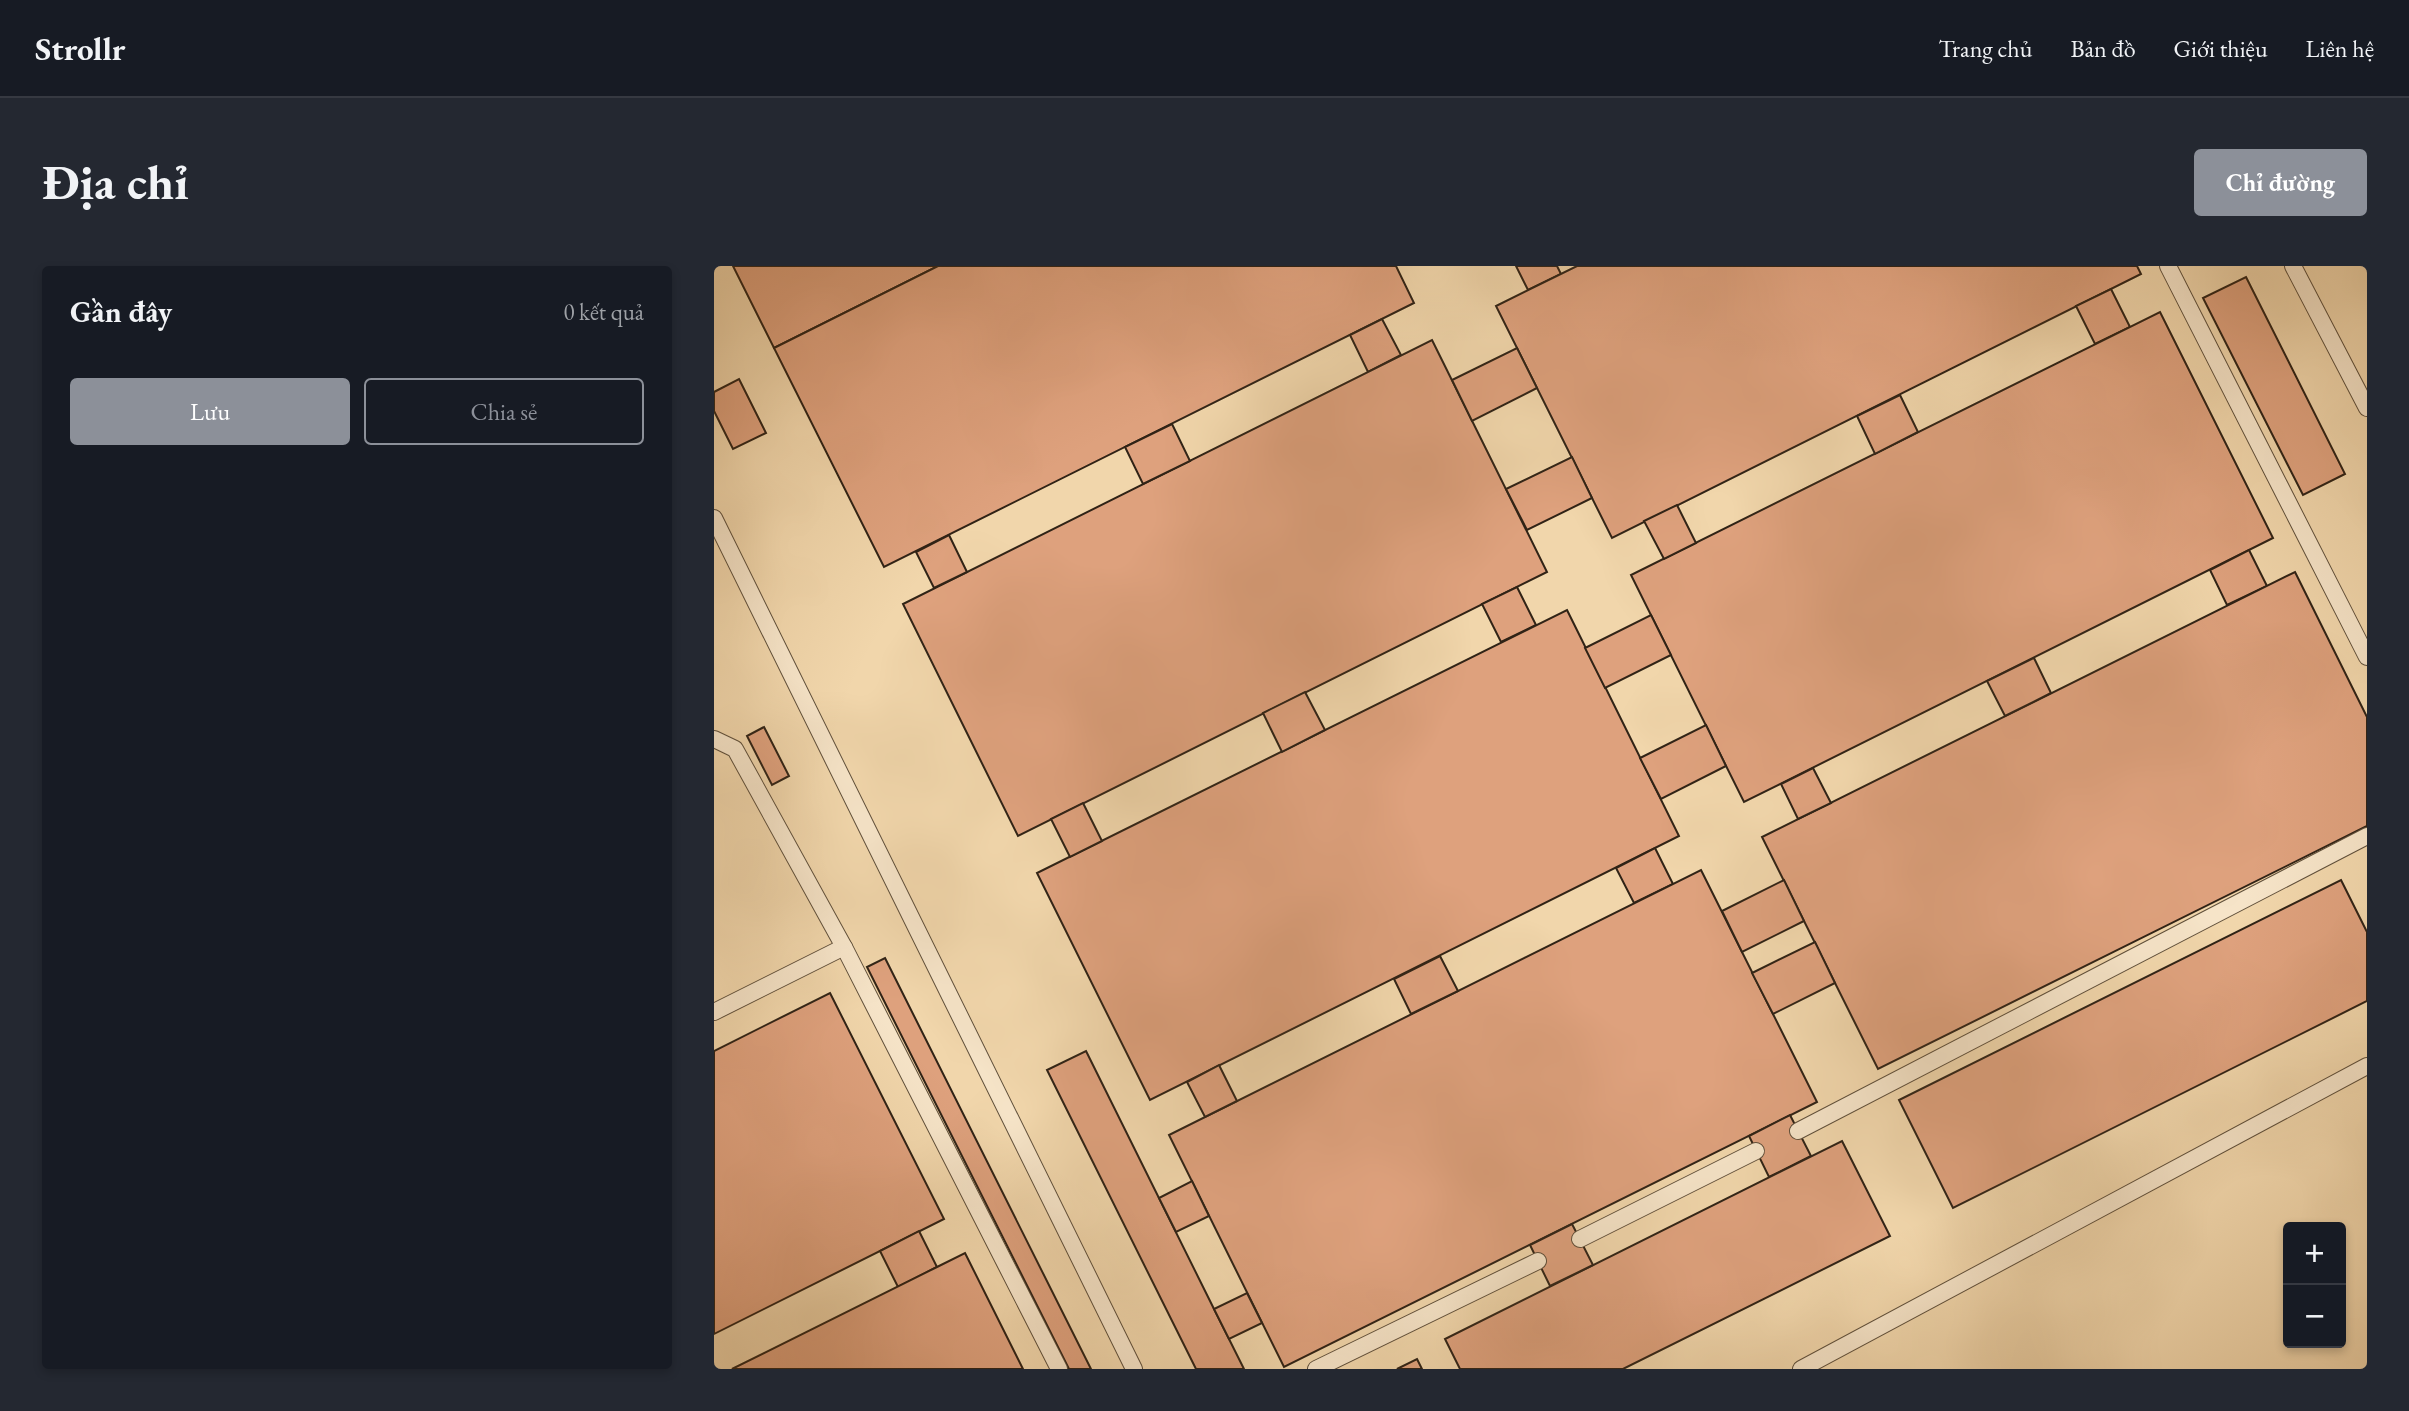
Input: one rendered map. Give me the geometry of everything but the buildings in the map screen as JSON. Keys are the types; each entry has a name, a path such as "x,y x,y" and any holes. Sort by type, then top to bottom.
{"lane":[{"path":"2168,266 2367,657"},
{"path":"2293,266 2367,408"},
{"path":"714,518 1134,1369"},
{"path":"714,739 735,749 844,947 1059,1369"},
{"path":"1798,1131 2367,836"},
{"path":"714,1012 844,947"},
{"path":"1801,1369 2367,1066"},
{"path":"1580,1239 1756,1151"},
{"path":"1316,1369 1538,1261"}]}
